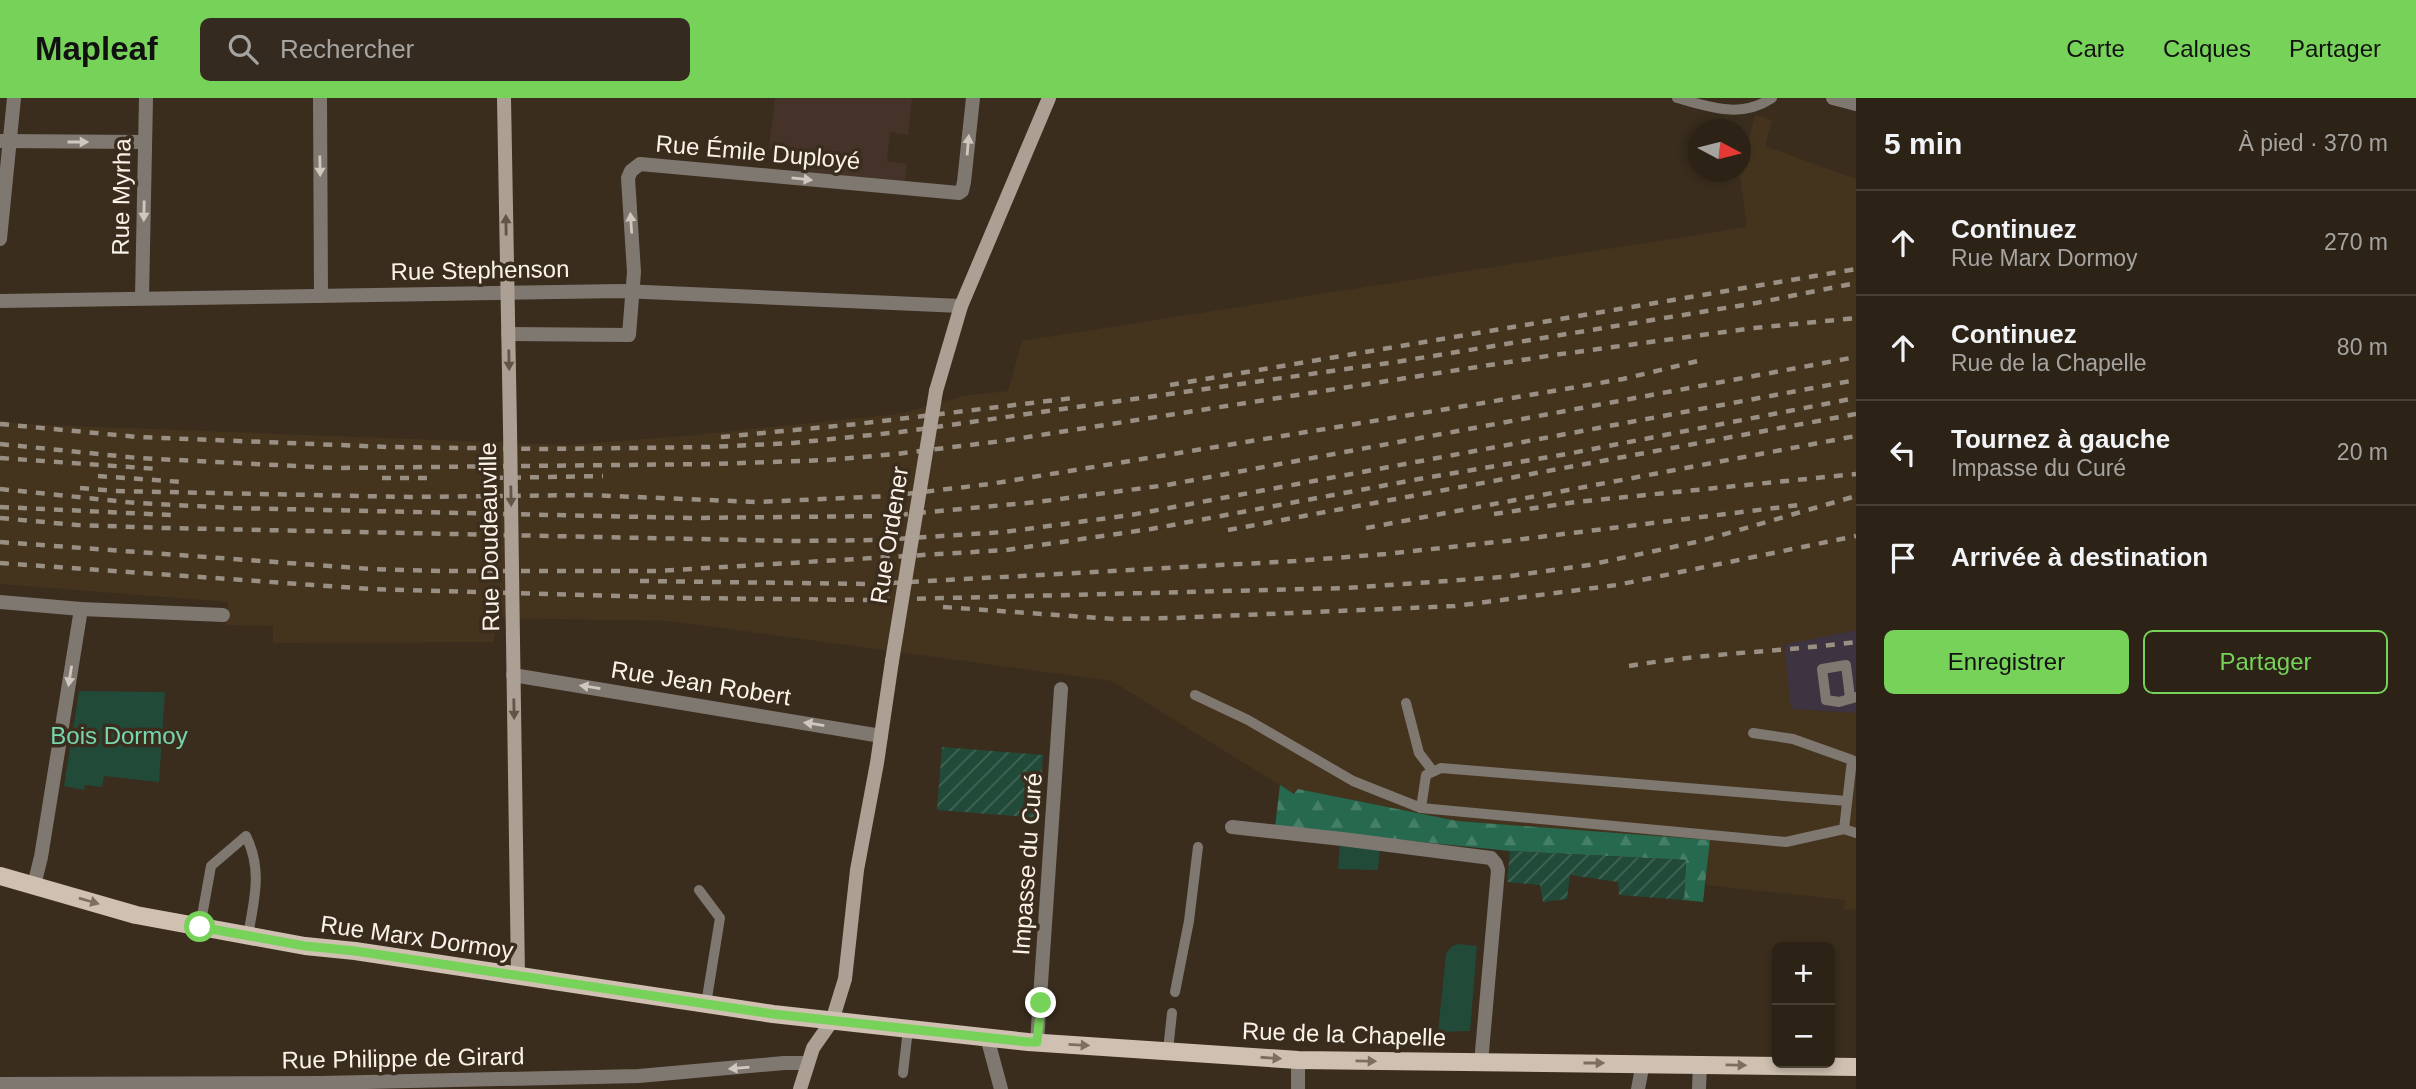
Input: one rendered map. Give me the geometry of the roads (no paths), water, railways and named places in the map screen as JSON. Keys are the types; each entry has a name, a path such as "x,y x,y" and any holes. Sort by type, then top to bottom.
{"main road":[{"name":"Rue Marx Dormoy","path":"0,876 136,915 248,936 832,1021"},
{"name":"Rue de la Chapelle","path":"832,1021 1037,1042 1298,1060 1856,1067"}],"street":[{"path":"0,239 5,141 15,98"},
{"name":"Rue Myrha","path":"142,298 146,98"},
{"path":"320,98 321,296"},
{"name":"Rue Doudeauville","path":"504,98 518,976"},
{"name":"Rue Émile Duployé","path":"633,291 628,178 631,171 640,164 952,193 962,191 973,98"},
{"name":"Rue Ordener","path":"800,1089 813,1048 832,1021 841,996 857,870 936,391 961,306 1049,98"},
{"path":"1833,98 1856,104"},
{"path":"5,141 145,142"},
{"path":"508,334 629,335 633,291"},
{"name":"Rue Stephenson","path":"0,301 633,291 961,306"},
{"path":"0,601 81,609 223,615"},
{"path":"34,885 81,609"},
{"name":"Rue Jean Robert","path":"513,675 881,736"},
{"name":"Impasse du Curé","path":"1037,1042 1061,689"},
{"path":"1232,827 1491,858 1498,870 1481,1063"},
{"path":"987,1037 1001,1089"},
{"path":"1298,1060 1298,1089"},
{"name":"Rue Philippe de Girard","path":"0,1084 321,1086 639,1076 807,1063"},
{"path":"1638,1089 1643,1063"},
{"path":"1699,1089 1700,1064"}],"lane":[{"path":"1677,98 1726,111 1765,103 1772,98"},
{"path":"1195,695 1248,720 1353,781 1421,808 1786,842 1844,829 1856,833"},
{"path":"1406,703 1419,753 1432,770"},
{"path":"1753,733 1793,739 1854,760 1844,829"},
{"path":"1421,808 1426,775 1441,768 1847,801"},
{"path":"200,927 211,866 246,836 253,851 257,871 248,936"},
{"path":"1175,992 1189,921 1198,847"},
{"path":"699,890 720,918 706,1004"},
{"path":"1168,1050 1172,1013"},
{"path":"903,1073 908,1029"}],"railway":[{"path":"1170,385 1856,269"},
{"path":"0,424 138,437 389,447 545,449 793,443 900,432 1396,362 1756,303 1856,283"},
{"path":"0,444 138,458 335,468 713,464 828,460 1002,441 1554,355 1754,328 1856,318"},
{"path":"0,489 136,503 234,508 690,518 885,516 1037,502 1167,485 1856,357"},
{"path":"80,488 410,497 588,495 757,502 889,496 990,484 1483,403 1623,379 1702,360"},
{"path":"0,518 77,525 165,528 792,541 880,540 1004,532 1131,515 1856,380"},
{"path":"721,437 1073,398"},
{"path":"0,542 371,569 440,571 657,571 1006,550 1151,529 1572,453 1856,398"},
{"path":"1228,530 1856,414"},
{"path":"1366,528 1856,436"},
{"path":"0,458 158,469"},
{"path":"1494,514 1576,502 1856,474"},
{"path":"98,476 182,482"},
{"path":"494,478 603,476"},
{"path":"382,478 431,478"},
{"path":"0,563 371,589 689,598 868,600 1346,588 1503,577 1589,565 1701,541 1856,496"},
{"path":"640,581 874,584 1295,561 1515,540 1799,505"},
{"path":"0,507 171,515"},
{"path":"943,607 1115,619 1455,606 1617,585 1856,536"},
{"path":"1629,666 1856,642"}],"park label":[{"name":"Bois Dormoy","path":"119,735"}]}
